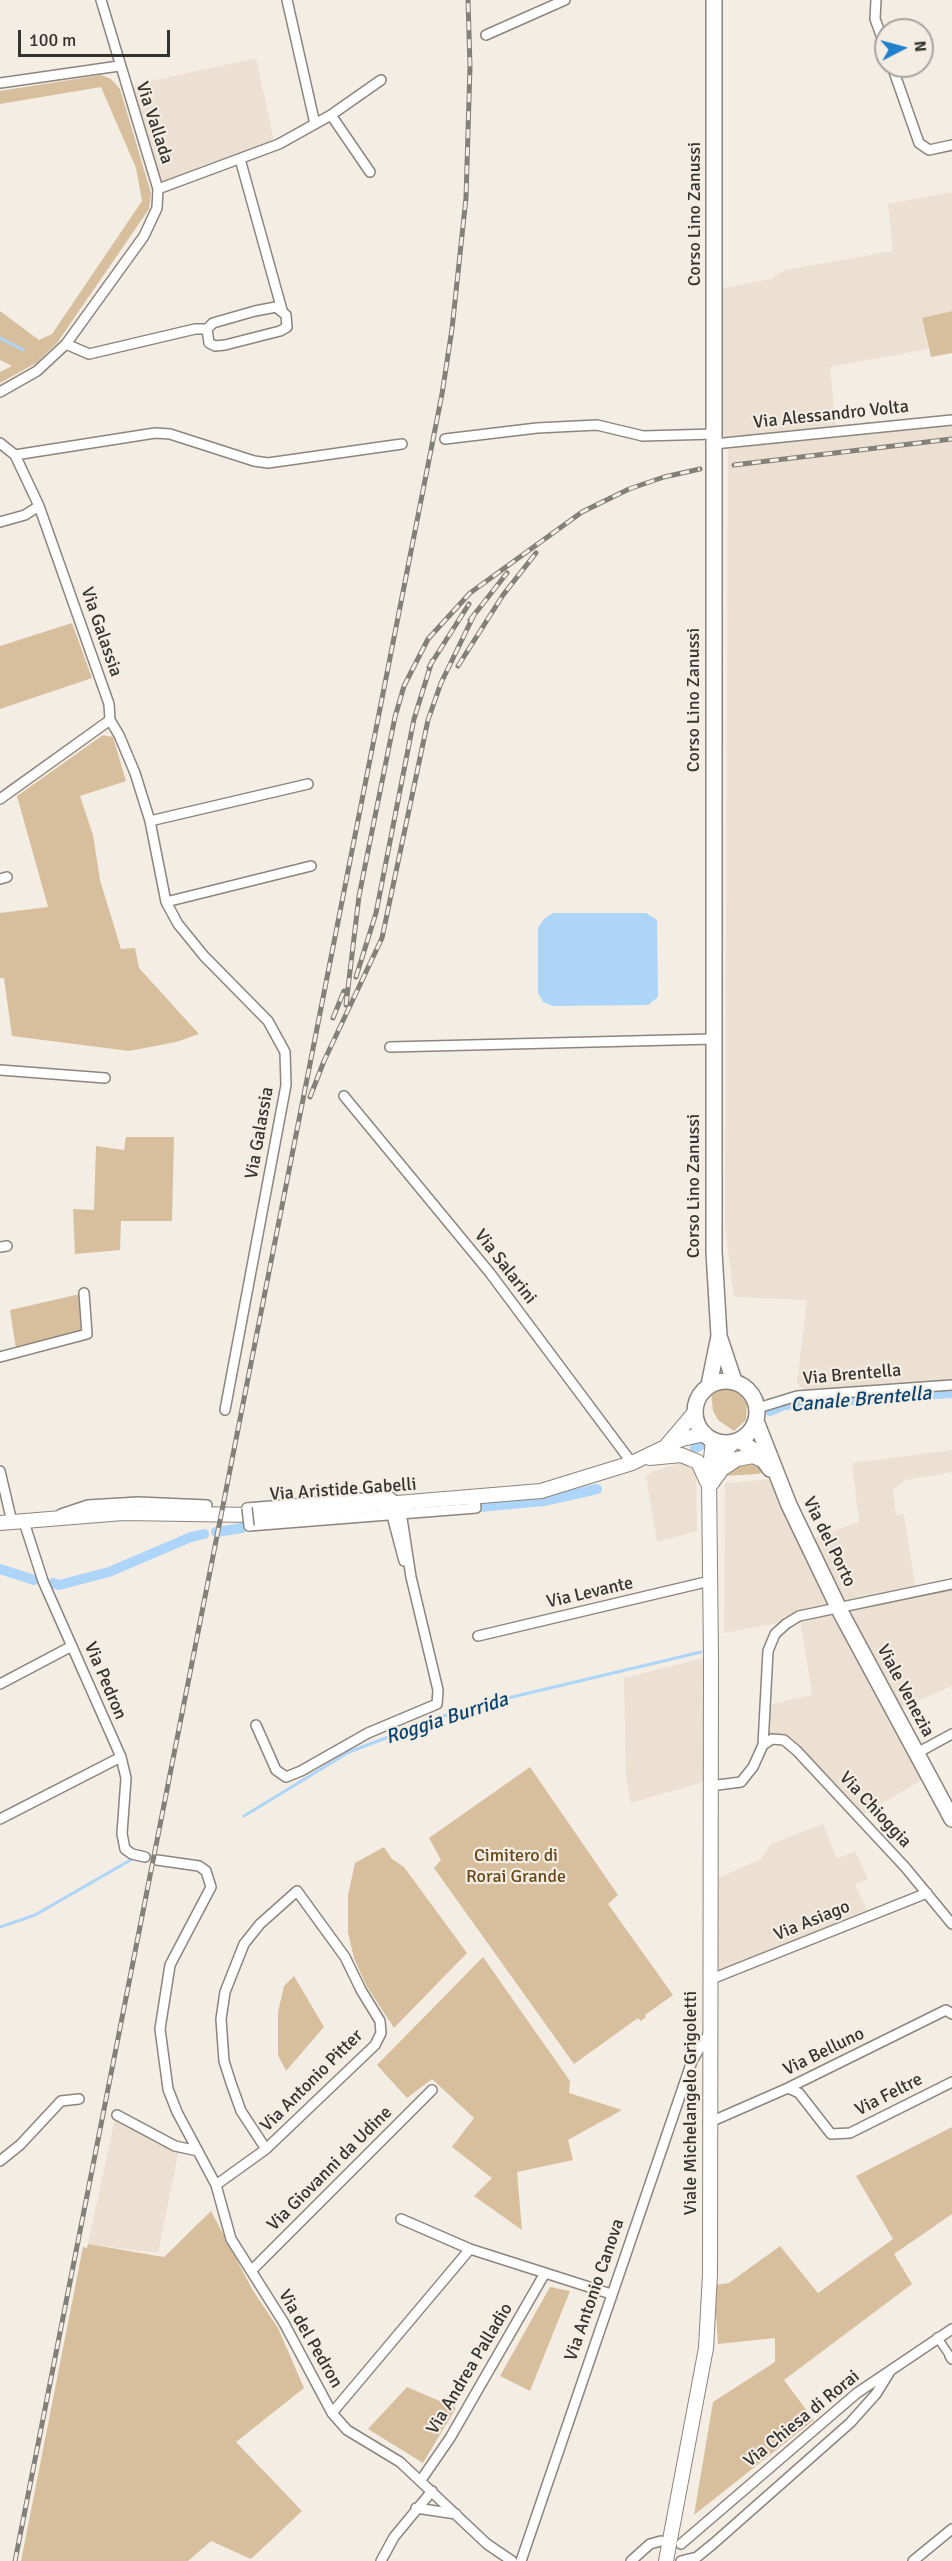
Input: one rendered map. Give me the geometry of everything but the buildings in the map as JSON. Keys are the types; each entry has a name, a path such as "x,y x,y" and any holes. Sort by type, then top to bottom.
{"main road":[{"name":"Corso Lino Zanussi","path":"709,1385 719,1336 714,1252 713,1039 714,0"},
{"name":"Corso Lino Zanussi","path":"715,63 722,0"},
{"name":"Corso Lino Zanussi","path":"719,1336 734,1381"},
{"path":"709,1488 718,1462 736,1442 753,1429 757,1415 752,1394 734,1381 725,1380 709,1385 699,1397 695,1412 699,1428 709,1437 736,1442"},
{"name":"Via Aristide Gabelli","path":"667,1445 695,1412"},
{"name":"Via del Porto","path":"757,1415 782,1487 840,1611"},
{"name":"Via Aristide Gabelli","path":"636,1462 667,1445 709,1437"},
{"path":"709,1437 710,1581"},
{"name":"Via del Porto","path":"736,1442 766,1462 782,1487"},
{"name":"Via Aristide Gabelli","path":"12,1522 123,1513 253,1515 395,1509 541,1491 666,1455 681,1455 698,1462 709,1488"},
{"path":"709,1488 722,1469 737,1459 753,1456 766,1462"},
{"name":"Viale Michelangelo Grigoletti","path":"666,2561 706,2348 710,2274 708,2123 710,1581"},
{"name":"Viale Venezia","path":"840,1611 952,1819"}],"street":[{"name":"Via Vallada","path":"101,0 119,66 158,189"},
{"path":"287,0 315,124"},
{"path":"486,36 565,0"},
{"path":"875,18 876,0"},
{"name":"Via Vallada","path":"0,83 119,66"},
{"path":"896,78 919,143 929,150 952,145"},
{"path":"0,392 37,371 66,344 144,236 157,208 158,189 279,144 331,115 381,80"},
{"path":"331,115 370,172"},
{"path":"240,159 282,310 286,315 287,327 272,333 215,346 209,343 207,329 213,322 276,307 282,310"},
{"path":"66,344 89,354 195,329 207,329"},
{"name":"Via Alessandro Volta","path":"445,439 537,428 597,425 643,436 714,439 952,420"},
{"path":"0,443 15,455 155,434 170,434 254,461 268,463 402,444"},
{"name":"Via Galassia","path":"15,455 39,506 109,704 110,720 135,773 150,822 166,902 178,924 204,956 268,1021 280,1039 287,1068 286,1085 225,1410"},
{"path":"0,522 25,515 39,506"},
{"path":"0,799 110,720"},
{"path":"150,822 308,784"},
{"path":"166,902 311,866"},
{"path":"390,1047 713,1039"},
{"path":"0,1070 105,1078"},
{"name":"Via Salarini","path":"344,1096 490,1273 636,1462"},
{"path":"0,1357 87,1334 84,1293"},
{"name":"Via Brentella","path":"757,1415 798,1396 952,1385"},
{"name":"Via Pedron","path":"0,1471 12,1522 43,1581 121,1757 126,1778 122,1840 125,1849 132,1854 145,1857"},
{"path":"256,1725 276,1770 286,1777 302,1772 383,1725 434,1707 438,1702 438,1690 395,1509 389,1496 247,1508 249,1526 395,1509"},
{"name":"Via Aristide Gabelli","path":"45,1519 88,1505 138,1502 207,1505"},
{"name":"Via Levante","path":"478,1636 710,1581"},
{"path":"710,1786 741,1782 753,1767 763,1745 768,1651 775,1634 799,1616 840,1611 952,1584"},
{"path":"0,1684 72,1646"},
{"path":"917,1753 952,1734"},
{"name":"Via Chioggia","path":"763,1745 772,1739 784,1740 840,1795 952,1924"},
{"path":"0,1819 121,1757"},
{"name":"Via del Pedron","path":"157,1860 199,1866 206,1871 211,1887 170,1965 160,2029 168,2089 177,2112 216,2185 231,2239 284,2323 332,2414 347,2430 400,2462 487,2544 512,2561"},
{"name":"Via Antonio Pitter","path":"216,2185 267,2149 375,2045 381,2033 380,2021 345,1957 297,1891 260,1924 244,1944 225,1992 221,2019 224,2061 231,2083 241,2111 267,2149"},
{"name":"Via Asiago","path":"709,1980 927,1893"},
{"name":"Via Belluno","path":"708,2123 788,2088 946,2010 952,2014"},
{"name":"Via Antonio Canova","path":"521,2561 692,2061 709,2033"},
{"name":"Via Feltre","path":"788,2088 799,2093 831,2134 849,2133 952,2082"},
{"name":"Via Giovanni da Udine","path":"251,2271 432,2090"},
{"path":"0,2161 20,2145 61,2101 79,2099"},
{"path":"117,2115 175,2146 188,2151 198,2151"},
{"path":"401,2219 470,2249 611,2294"},
{"path":"332,2414 470,2249"},
{"name":"Via Andrea Palladio","path":"421,2480 450,2438 546,2273"},
{"name":"Via Chiesa di Rorai","path":"681,2544 753,2480 892,2368 952,2329"},
{"path":"937,2337 951,2357"},
{"path":"681,2561 697,2557 713,2544 850,2423 876,2394 892,2368"},
{"path":"381,2561 394,2537 432,2491"},
{"path":"416,2508 456,2514"},
{"path":"913,2561 952,2529"},
{"path":"632,2561 650,2544 661,2541"},
{"path":"666,2561 676,2561"}],"shaded area":[{"path":"256,58 274,141 201,166 161,184 129,86"},
{"path":"952,192 952,311 922,318 928,349 830,367 837,437 952,425 952,1380 805,1390 797,1383 807,1300 734,1297 725,1225 728,450 718,440 717,289 771,279 784,270 893,251 888,204"},
{"path":"952,1450 952,1472 905,1480 893,1490 896,1515 904,1514 916,1592 952,1587 952,1686 896,1710 809,1540 859,1522 852,1463"},
{"path":"680,1463 689,1464 696,1473 697,1531 657,1542 646,1476"},
{"path":"776,1479 926,1778 861,1815 800,1750 767,1739 768,1705 812,1695 800,1619 724,1633 725,1483"},
{"path":"708,1657 706,1781 631,1803 626,1778 624,1678"},
{"path":"823,1824 837,1859 855,1851 868,1879 855,1884 867,1910 713,1973 714,1880 761,1859 771,1844"},
{"path":"115,2118 179,2150 158,2253 88,2244"}],"green space":[{"path":"101,75 111,79 120,89 151,193 149,209 57,343 36,363 0,383 0,372 12,366 0,360 0,311 39,340 52,334 142,201 136,168 101,87 0,104 0,91"},
{"path":"952,311 952,353 931,357 922,318"},
{"path":"72,623 92,678 0,709 0,646"},
{"path":"103,735 113,737 126,781 80,796 93,835 100,880 121,949 135,948 139,968 199,1034 176,1042 129,1051 12,1036 4,978 0,978 0,913 48,907 17,796"},
{"path":"126,1137 174,1137 172,1221 121,1221 120,1250 75,1254 73,1209 94,1210 96,1146 124,1150"},
{"path":"80,1294 83,1332 16,1349 10,1310"},
{"path":"720,1388 737,1390 747,1403 746,1420 734,1431 718,1420 713,1411 711,1393"},
{"path":"754,1462 766,1471 758,1474 723,1476 737,1464"},
{"name":"Cimitero di Rorai Grande","path":"530,1767 618,1895 608,1904 673,1995 645,2015 646,2017 641,2021 638,2018 574,2064 434,1868 441,1860 429,1838"},
{"path":"384,1847 392,1859 404,1867 467,1953 394,2028 366,1985 354,1958 348,1933 348,1895 355,1863"},
{"path":"483,1957 570,2081 569,2093 622,2110 568,2140 573,2160 517,2172 522,2230 474,2196 492,2178 452,2147 474,2118 432,2079 407,2098 377,2065"},
{"path":"294,1976 324,2027 286,2071 278,2055 278,2012 284,1986"},
{"path":"952,2127 952,2214 894,2254 912,2284 784,2380 814,2420 694,2515 713,2402 775,2362 775,2338 718,2344 714,2285 729,2283 780,2246 818,2293 893,2239 856,2176"},
{"path":"211,2211 252,2289 278,2328 304,2388 236,2442 302,2511 251,2559 211,2541 188,2561 21,2561 83,2247 87,2248 88,2244 164,2257"},
{"path":"550,2287 570,2291 530,2391 500,2376"},
{"path":"407,2387 456,2408 423,2463 368,2429"}],"water":[{"path":"553,913 646,913 657,920 658,997 648,1005 553,1006 543,1002 538,993 538,928 544,919"}],"waterway":[{"path":"0,338 23,350"},
{"name":"Canale Brentella","path":"770,1411 784,1405 952,1393"},
{"name":"Canale Brentella","path":"695,1448 701,1445"},
{"name":"Canale Brentella","path":"480,1507 544,1501 597,1489"},
{"name":"Canale Brentella","path":"216,1532 242,1528"},
{"name":"Canale Brentella","path":"53,1583 59,1585 109,1572 191,1537 204,1534"},
{"name":"Canale Brentella","path":"0,1569 34,1580"},
{"name":"Roggia Burrida","path":"244,1816 349,1752 462,1709 701,1652"},
{"name":"Roggia Burrida","path":"0,1927 35,1915 134,1858"}],"railway":[{"path":"15,2561 442,394 452,329 466,198 470,66 468,0"},
{"path":"734,465 952,439"},
{"path":"346,1005 359,896 395,717 404,686 428,639 470,593 582,512 629,489 664,477 700,469"},
{"path":"458,666 503,595 536,553"},
{"path":"470,620 507,573"},
{"path":"429,667 469,604"},
{"path":"310,1097 324,1061 382,938 428,720 441,683 474,615"},
{"path":"356,977 376,913 414,719 432,661"},
{"path":"333,1018 344,991"}]}
